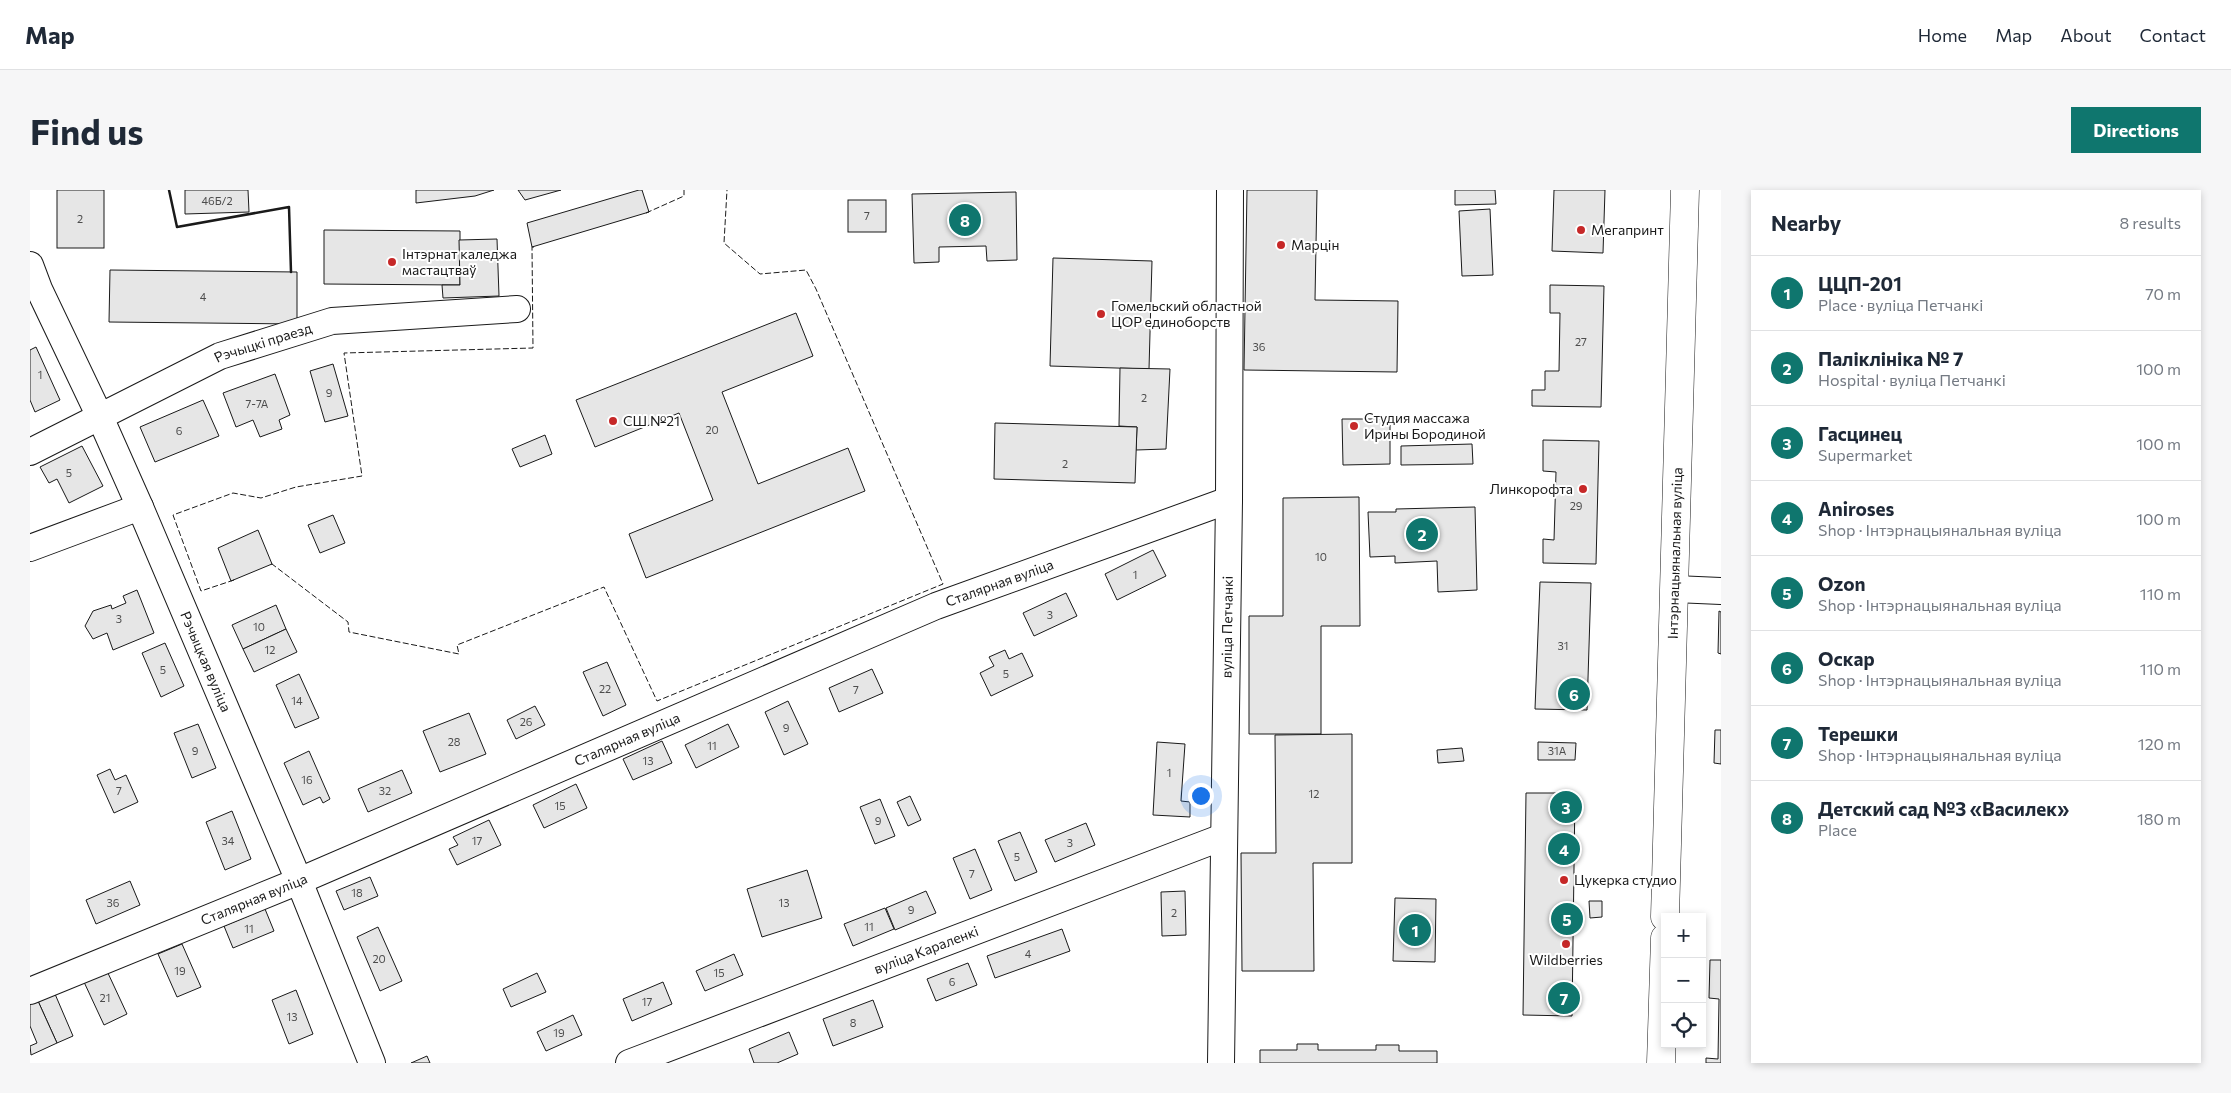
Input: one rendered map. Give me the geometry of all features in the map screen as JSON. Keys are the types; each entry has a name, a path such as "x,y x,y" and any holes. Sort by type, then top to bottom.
{"main road":[{"name":"Інтэрнацыянальная вуліца","path":"1665,913 1685,190"},
{"path":"1661,1063 1664,958"}],"street":[{"name":"вуліца Петчанкі","path":"1221,1063 1229,500 1230,190"},
{"name":"Рэчыцкая вуліца","path":"30,265 34,291 100,417 140,507 298,881 372,1063"},
{"name":"Рэчыцкі праезд","path":"30,452 220,356 332,321 517,309"},
{"name":"Сталярная вуліца","path":"30,991 298,881 936,606 1229,500"},
{"path":"30,548 140,507"},
{"path":"1675,589 1721,591"},
{"name":"вуліца Караленкі","path":"629,1063 1223,838"}],"building":[{"path":"57,190 104,190 104,248 57,248"},
{"path":"185,190 248,190 249,212 185,214"},
{"path":"416,190 494,190 475,196 416,203"},
{"path":"518,190 561,190 525,200"},
{"path":"642,190 649,212 532,247 527,223"},
{"name":"Марцін","path":"1247,190 1317,190 1315,300 1398,301 1397,372 1244,370"},
{"path":"1455,190 1495,190 1496,204 1455,205"},
{"path":"1554,190 1605,190 1603,253 1552,251"},
{"path":"1016,192 1017,260 987,261 986,246 939,247 939,262 914,263 912,194"},
{"path":"848,200 886,200 886,232 848,232"},
{"path":"1490,209 1493,275 1462,276 1459,211"},
{"name":"Інтэрнат каледжа мастацтваў","path":"324,230 460,231 460,285 324,284"},
{"path":"497,239 499,296 443,298 442,285 460,285 459,240"},
{"name":"Гомельский областной ЦОР единоборств","path":"1053,258 1152,261 1149,369 1050,366"},
{"path":"110,270 297,272 297,324 109,322"},
{"path":"1550,285 1604,286 1601,407 1532,406 1532,390 1545,390 1545,371 1559,371 1560,313 1550,313"},
{"name":"СШ №21","path":"796,313 813,356 722,392 758,484 848,448 865,491 646,578 629,534 713,500 679,413 595,447 576,400"},
{"path":"36,347 60,400 35,412 30,400 30,350"},
{"path":"333,364 348,416 325,422 310,371"},
{"path":"1120,368 1170,369 1166,449 1136,450 1137,427 1119,426"},
{"path":"275,374 290,415 279,420 282,429 260,437 253,420 236,427 223,393"},
{"path":"203,400 219,436 155,462 140,427"},
{"path":"1342,419 1390,419 1390,464 1343,465"},
{"path":"995,423 1137,427 1135,483 994,479"},
{"path":"545,435 552,454 520,467 512,449"},
{"path":"1543,440 1599,441 1596,564 1543,563 1543,539 1554,540 1556,472 1543,471"},
{"path":"1472,444 1473,464 1401,465 1401,446"},
{"path":"82,446 103,486 69,503 57,479 49,483 40,467"},
{"path":"1359,497 1360,626 1321,626 1321,734 1249,734 1249,616 1283,616 1283,498"},
{"path":"1475,507 1477,590 1438,592 1437,561 1395,563 1395,556 1370,557 1368,512 1396,512 1396,509"},
{"path":"333,515 345,543 320,553 308,525"},
{"path":"258,530 272,564 231,581 218,548"},
{"path":"1153,550 1166,576 1117,600 1105,574"},
{"path":"1540,582 1591,583 1587,710 1535,709"},
{"path":"137,590 154,633 113,650 107,633 93,639 85,626 93,611 111,605 112,609 126,603 123,596"},
{"path":"1066,593 1077,616 1034,636 1023,613"},
{"path":"276,605 286,629 243,649 232,625"},
{"path":"1719,611 1721,612 1721,654 1718,653"},
{"path":"286,629 297,652 254,672 243,649"},
{"path":"165,643 184,686 161,697 142,653"},
{"path":"1005,650 1009,659 1022,653 1033,676 991,696 980,673 994,666 989,657"},
{"path":"607,662 626,705 603,716 583,672"},
{"path":"872,669 883,693 839,712 829,688"},
{"path":"299,674 319,718 295,728 276,685"},
{"path":"788,701 808,744 784,755 765,712"},
{"path":"535,706 545,725 516,739 507,720"},
{"path":"469,713 486,754 440,772 423,731"},
{"path":"198,724 216,768 192,778 174,733"},
{"path":"728,724 739,747 696,768 685,745"},
{"path":"1715,730 1721,730 1721,764 1714,763"},
{"path":"1352,734 1352,863 1313,863 1314,971 1242,971 1241,853 1276,853 1275,735"},
{"path":"662,741 672,763 633,780 623,759"},
{"path":"1157,742 1185,744 1181,801 1190,802 1190,817 1153,815"},
{"path":"1538,742 1576,743 1575,760 1538,760"},
{"path":"1462,748 1464,761 1438,763 1437,750"},
{"path":"309,751 330,799 323,803 320,797 303,805 284,763"},
{"path":"110,769 115,780 126,775 138,802 114,813 97,775"},
{"path":"402,770 412,793 368,812 358,789"},
{"path":"576,784 587,808 544,828 533,805"},
{"path":"1526,793 1575,793 1572,1016 1523,1015"},
{"path":"910,796 921,820 908,826 897,802"},
{"path":"880,799 895,836 875,844 860,807"},
{"path":"232,811 251,859 225,870 206,822"},
{"path":"489,820 501,845 457,865 449,849 458,845 453,837"},
{"path":"1086,823 1095,845 1055,862 1045,840"},
{"path":"1020,832 1037,872 1015,881 998,841"},
{"path":"975,849 992,890 970,899 953,858"},
{"path":"807,870 822,918 762,937 747,889"},
{"path":"370,877 378,896 344,910 336,891"},
{"path":"130,881 140,905 96,924 86,900"},
{"path":"926,891 936,913 895,930 886,908"},
{"path":"1185,891 1186,935 1162,936 1161,892"},
{"path":"1395,898 1436,899 1435,962 1393,961"},
{"path":"1589,901 1602,901 1602,917 1590,918"},
{"path":"885,908 894,929 853,946 844,924"},
{"path":"265,909 274,931 233,948 224,926"},
{"path":"378,927 402,981 380,991 357,937"},
{"path":"1062,929 1070,951 995,978 987,956"},
{"path":"182,944 201,987 177,997 158,954"},
{"path":"734,954 743,975 705,991 696,971"},
{"path":"1710,960 1721,960 1721,1063 1706,1063 1706,1058 1718,1059 1719,999 1709,998"},
{"path":"968,963 977,985 936,1001 927,979"},
{"path":"107,971 127,1014 104,1025 84,982"},
{"path":"537,973 546,992 511,1007 503,989"},
{"path":"663,982 672,1004 632,1021 623,999"},
{"path":"296,990 313,1034 289,1044 272,1000"},
{"path":"55,994 73,1036 57,1043 38,1001"},
{"path":"873,1000 883,1027 833,1046 823,1019"},
{"path":"38,1001 57,1043 31,1055 30,1046 37,1043 30,1026 30,1004"},
{"path":"573,1015 582,1035 546,1051 537,1032"},
{"path":"789,1032 798,1054 777,1063 754,1063 749,1049"},
{"path":"1297,1044 1318,1044 1318,1050 1376,1050 1376,1045 1399,1045 1399,1051 1437,1051 1437,1063 1260,1063 1260,1050 1297,1050"},
{"path":"427,1056 430,1063 411,1063"}],"fence":[{"path":"646,213 684,196 684,190"},
{"path":"271,564 348,622 349,632 459,654 457,645 604,587 657,701 943,584 816,289 806,270 760,274 724,243 727,190"},
{"path":"234,580 201,591 173,515 233,493 261,498 296,487 362,476 344,353 533,348 532,247 534,247"}],"wall":[{"path":"169,190 177,227 289,207 291,272"}],"place":[{"name":"Детский сад №3 «Василек»","path":"965,220"},
{"name":"Мегапринт","path":"1581,230"},
{"name":"Марцін","path":"1281,245"},
{"name":"Інтэрнат каледжа мастацтваў","path":"392,262"},
{"name":"Гомельский областной ЦОР единоборств","path":"1101,314"},
{"name":"СШ №21","path":"613,421"},
{"name":"Студия массажа Ирины Бородиной","path":"1354,426"},
{"name":"Линкорофта","path":"1583,489"},
{"name":"Паліклініка № 7","path":"1422,534"},
{"name":"Оскар","path":"1574,694"},
{"name":"Гасцинец","path":"1566,807"},
{"name":"Aniroses","path":"1564,849"},
{"name":"Цукерка студио","path":"1564,880"},
{"name":"Ozon","path":"1567,919"},
{"name":"ЦЦП-201","path":"1415,930"},
{"name":"Wildberries","path":"1566,944"},
{"name":"Терешки","path":"1564,998"}]}
